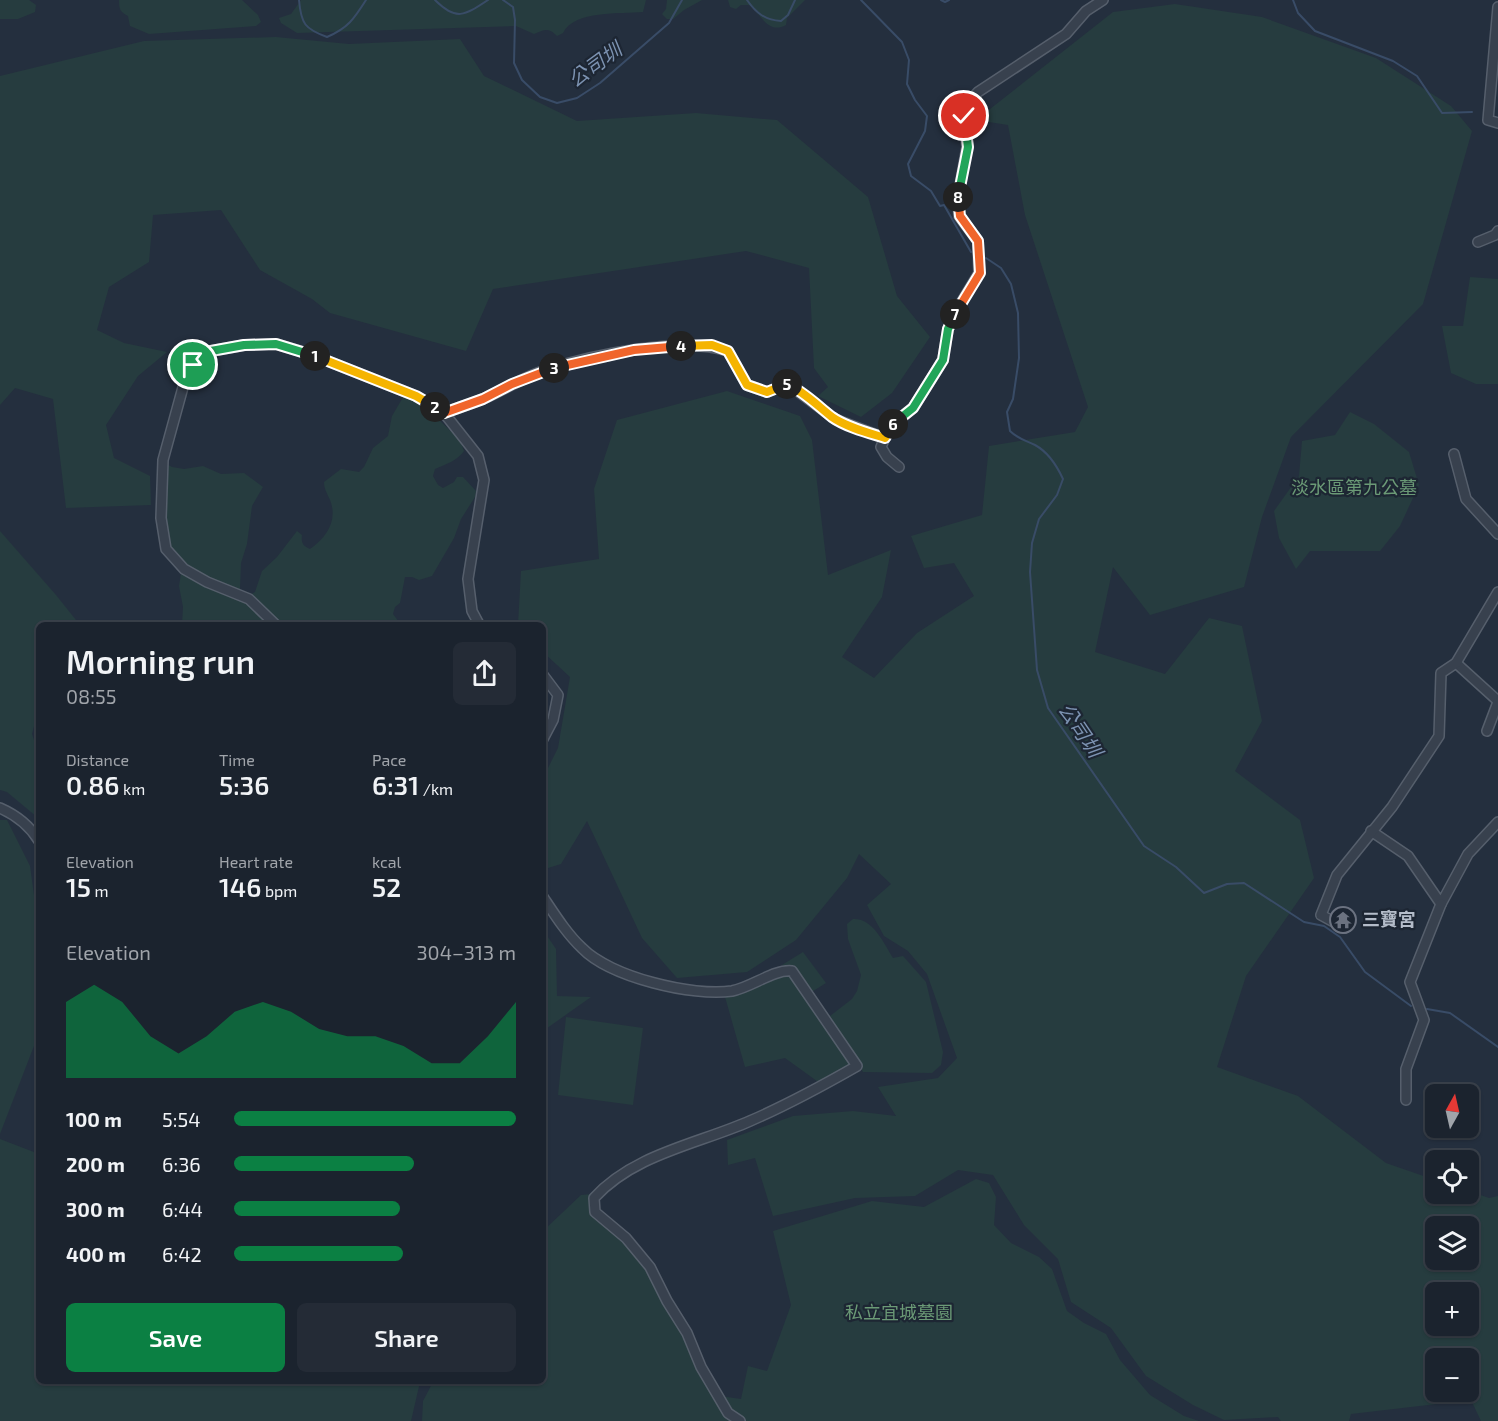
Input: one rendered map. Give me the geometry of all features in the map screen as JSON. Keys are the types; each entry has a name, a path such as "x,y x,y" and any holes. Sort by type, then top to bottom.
{"street":[{"path":"899,467 887,457 881,447 890,426 913,408 943,360 948,329 980,273 978,241 960,216 958,198 968,147 964,116 968,103 978,92 1066,34 1086,11 1103,0"},
{"path":"1498,7 1488,120 1498,123"},
{"path":"1478,242 1495,235 1498,231"},
{"path":"273,622 249,599 207,582 184,569 166,549 161,518 163,460 185,380 193,365 211,351 244,345 276,344 310,354 416,396 444,413 478,456 484,480 468,579 472,611 478,622"},
{"path":"444,413 483,399 546,370 634,350 712,345 728,351 747,385 767,392 788,384 835,419 885,438"},
{"path":"1454,454 1466,499 1498,534"},
{"path":"1345,928 1321,915 1337,875 1392,807 1439,736 1441,673 1456,663 1498,592"},
{"path":"1456,663 1498,702 1486,731"},
{"path":"546,679 558,695 553,720 546,733"},
{"path":"0,808 36,828"},
{"path":"1406,1100 1406,1069 1424,1020 1410,982 1441,904 1468,854 1498,822"},
{"path":"1371,831 1408,856 1441,904"},
{"path":"546,901 582,949 605,965 647,981 691,991 732,991 761,981 782,970 792,971 857,1066 800,1099 748,1122 647,1160 606,1185 594,1197 595,1212 626,1238 650,1267 687,1333 701,1367 723,1405 728,1413 740,1421"}],"green space":[{"path":"0,0 29,0 36,5 35,12 18,19 0,19"},
{"path":"119,0 242,0 258,15 261,22 256,26 149,34 130,26 128,16 120,10"},
{"path":"301,0 646,0 643,12 611,13 587,17 577,20 557,36 546,30 534,34 516,26 297,33 281,23 279,18 291,14"},
{"path":"667,0 702,0 673,19 667,19 662,14 666,9"},
{"path":"728,0 805,0 787,18 786,25 774,27 765,22 749,5 741,5 736,9 730,7"},
{"path":"1175,4 1262,17 1376,58 1451,106 1472,131 1423,304 1291,437 1262,517 1244,587 1150,615 1113,567 1095,652 1165,674 1209,618 1242,626 1262,721 1235,771 1300,820 1314,878 1246,976 1217,1067 1298,1096 1386,1163 1425,1177 1425,1204 1479,1204 1479,1194 1489,1198 1498,1196 1498,1421 1481,1421 1472,1402 1479,1402 1479,1348 1425,1348 1425,1402 1454,1402 1351,1414 1349,1421 1281,1421 1278,1417 1224,1420 1193,1405 1146,1376 1111,1328 1071,1302 1058,1259 1024,1225 993,1175 958,1170 915,1196 855,1198 773,1216 755,1158 728,1165 727,1140 793,1116 853,1111 896,1116 878,1087 938,1078 957,1058 927,974 908,951 884,936 867,905 891,884 859,854 847,878 796,940 747,972 677,978 642,938 587,821 561,864 546,869 546,772 558,748 570,677 546,655 546,622 518,622 521,571 599,559 594,489 617,420 727,391 800,416 812,440 828,575 891,550 882,597 842,657 874,678 917,633 974,596 954,563 924,568 911,536 982,515 989,446 1075,432 1088,407 1025,215 1008,125 976,120 1113,12"},
{"path":"276,37 349,44 460,39 484,76 577,121 696,113 777,120 868,197 897,296 930,337 892,393 861,417 818,396 828,387 814,368 809,268 746,251 493,289 466,351 330,313 312,299 260,270 221,210 153,215 149,262 109,287 97,330 124,343 167,352 138,376 106,425 114,458 150,476 151,505 66,508 53,399 15,388 0,405 0,76 144,41"},
{"path":"1470,277 1498,279 1498,384 1476,384 1451,373 1442,326 1463,326"},
{"path":"405,394 416,398 460,440 464,451 455,460 435,469 433,476 438,485 443,488 454,482 457,477 463,477 476,491 454,538 432,576 419,580 405,577 400,603 395,607 393,614 399,622 182,622 183,607 179,586 182,567 162,542 165,463 184,469 203,466 221,474 244,473 263,487 252,506 247,544 241,563 240,589 237,594 245,598 255,592 262,571 277,557 297,531 302,535 303,544 310,549 326,533 333,514 324,482 341,469 359,472 373,448 388,436 392,416"},
{"name":"淡水區第九公墓","path":"1350,412 1374,424 1409,452 1419,485 1400,526 1380,551 1310,551 1296,569 1279,538 1274,511 1299,476 1302,441 1335,435"},
{"path":"0,531 78,622 36,622 36,719 32,734 36,746 36,816 7,792 0,790"},
{"path":"0,820 7,820 30,866 36,909 36,1041 0,1134"},
{"path":"853,919 866,922 872,927 893,958 903,956 926,982 943,1052 941,1065 932,1073 863,1072 830,1016 852,999 857,991 861,975 848,939 847,924"},
{"path":"546,934 556,949 557,996 591,997 546,1029"},
{"path":"803,952 826,983 810,993 793,968 782,965"},
{"path":"789,972 854,1066 821,1084 785,1058 745,1067 725,997"},
{"path":"566,1017 643,1028 633,1105 558,1095"},
{"path":"0,1139 36,1153 36,1384 420,1384 411,1421 0,1421"},
{"name":"私立宜城墓園","path":"976,1179 989,1183 996,1197 994,1225 1011,1243 1039,1257 1052,1269 1067,1311 1106,1334 1120,1360 1150,1395 1184,1416 1199,1421 422,1421 423,1401 432,1384 546,1384 546,1228 581,1195 592,1194 592,1208 647,1268 713,1395 741,1399 748,1366 767,1371 791,1305 773,1231 872,1201 924,1207"}],"waterway":[{"name":"公司圳","path":"299,0 301,15 309,28 327,37 350,22 366,0"},
{"name":"公司圳","path":"435,0 449,11 460,14 473,10 488,0"},
{"name":"公司圳","path":"503,0 513,7 514,63 522,80 540,97 557,103 577,98 600,83 669,23 682,0"},
{"name":"公司圳","path":"747,0 761,15 781,21 788,15 795,0"},
{"name":"公司圳","path":"861,0 902,42 909,60 907,84 927,116 925,131 908,164 911,176 931,191 940,206 944,205 971,252"},
{"path":"941,0 945,2 949,0"},
{"path":"1293,0 1298,13 1315,31 1393,61 1417,76 1442,113 1472,112"},
{"name":"公司圳","path":"986,258 1001,268 1011,284 1018,313 1019,358 1013,399 1007,412 1010,431 1044,451 1055,464 1063,479 1057,495 1039,519 1032,543 1030,572 1037,670 1048,708 1144,846 1176,867 1204,893 1227,884 1244,883 1304,922 1324,926 1340,937 1365,972 1411,1006"},
{"name":"公司圳","path":"1427,1009 1450,1013 1498,1047"}],"place":[{"name":"三寶宮","path":"1343,920"}],"route":[{"path":"193,365 211,351 244,345 276,344 310,354 416,396 444,413 483,399 546,370 634,350 712,345 728,351 747,385 767,392 788,384 835,419 885,438 890,426 913,408 943,360 948,329 980,273 978,241 960,216 958,198 968,147 964,116"}]}
